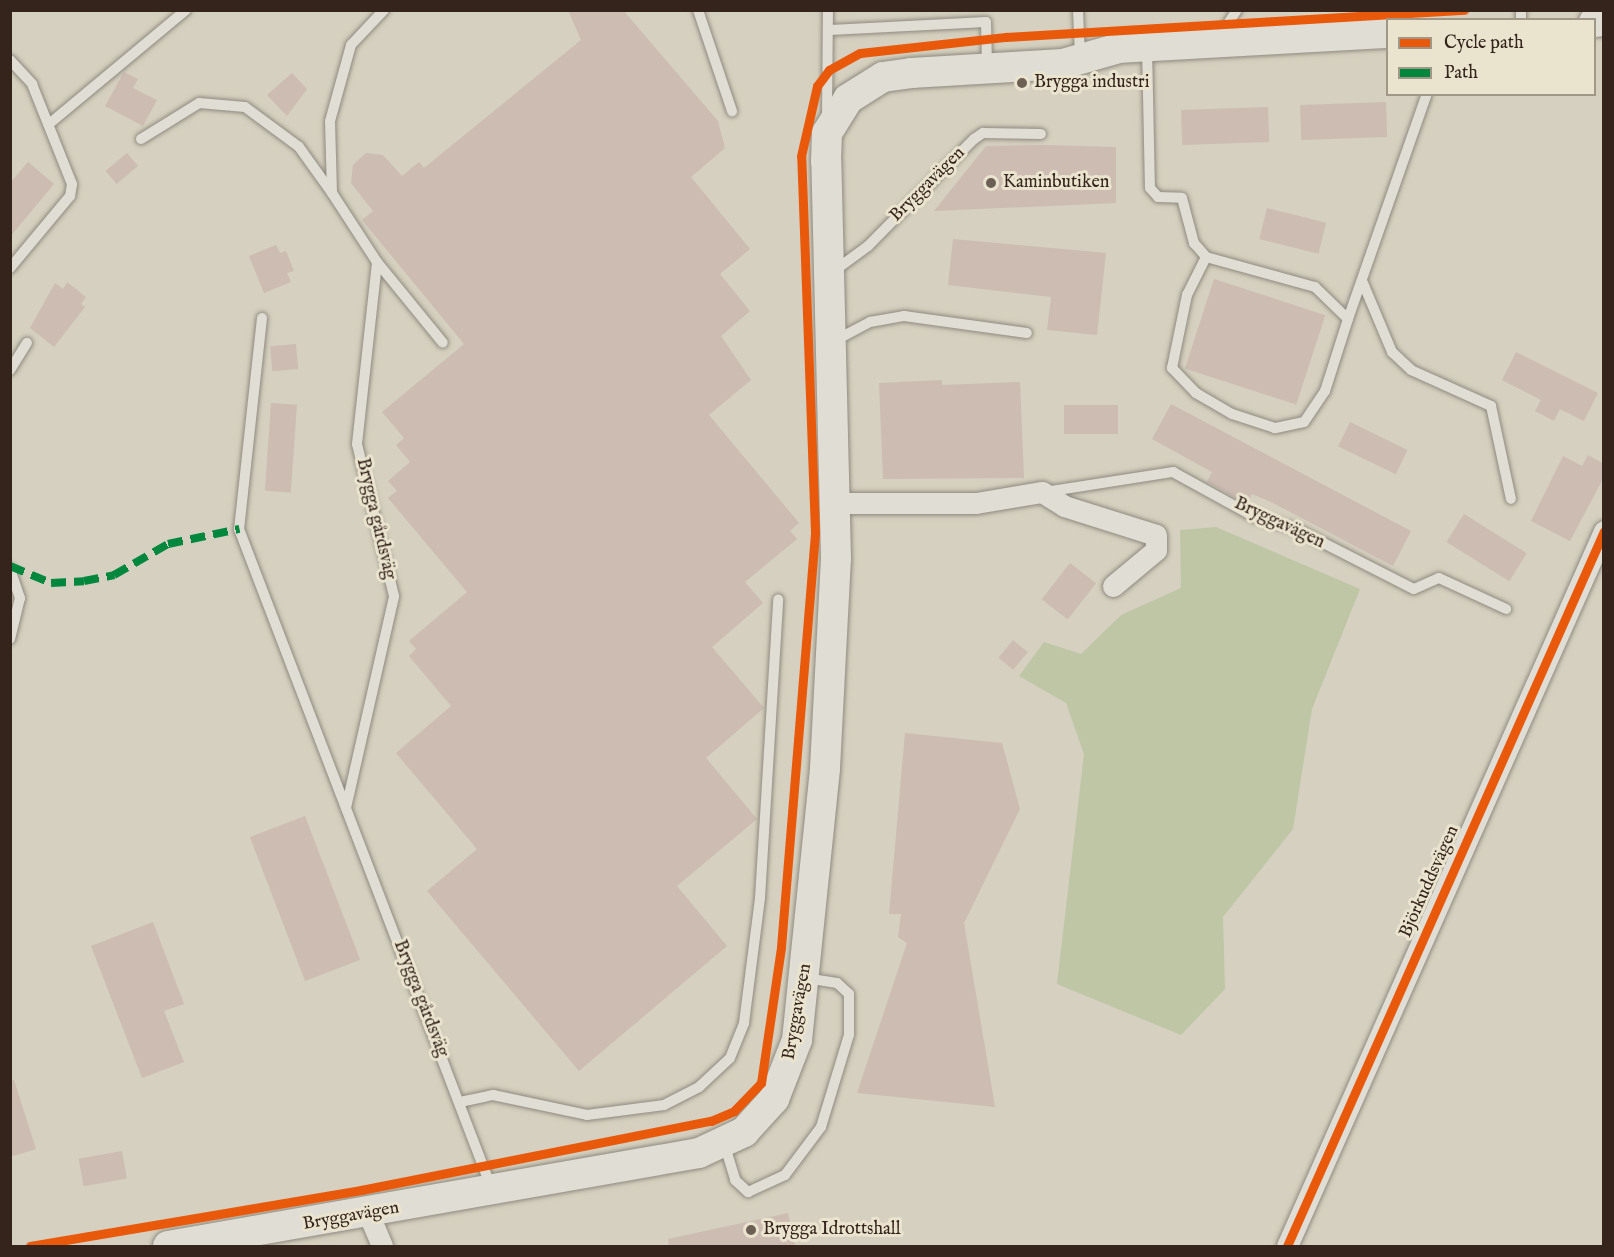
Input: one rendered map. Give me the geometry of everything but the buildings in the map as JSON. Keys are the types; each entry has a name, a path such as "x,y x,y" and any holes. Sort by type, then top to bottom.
{"main road":[{"path":"827,133 848,99 883,77 1080,60 1147,46 1386,33"},
{"name":"Bryggavägen","path":"168,1246 369,1215 659,1162 724,1142 757,1121 786,1077 805,978 825,768 835,503 827,133"}],"street":[{"name":"Bryggavägen","path":"835,503 976,503 1042,492"},
{"path":"1042,492 1064,506 1156,535 1156,550 1113,586"},
{"name":"Björkuddsvägen","path":"1287,1246 1604,531"},
{"path":"369,1215 382,1246"}],"lane":[{"path":"49,124 186,10"},
{"path":"332,193 330,121 351,45 384,10"},
{"path":"698,10 732,111"},
{"name":"Bryggavägen","path":"827,133 830,30 828,10"},
{"path":"1078,10 1080,60"},
{"path":"1216,42 1237,10"},
{"path":"830,30 986,16 987,69"},
{"path":"1147,46 1150,188 1158,197 1182,198 1194,243 1206,257 1315,287 1348,319"},
{"path":"10,60 32,84 72,184 70,196 10,268"},
{"path":"1206,257 1187,295 1172,368 1196,393 1232,414 1275,428 1304,422 1325,391 1426,96"},
{"path":"141,139 199,103 245,107 299,147 377,262 442,343"},
{"name":"Bryggavägen","path":"829,275 868,246 974,139 983,133 1041,134"},
{"name":"Brygga gårdsväg","path":"346,808 394,596 357,444 377,262"},
{"path":"1364,283 1392,352 1411,370 1491,406 1510,499"},
{"path":"831,342 870,322 904,316 1027,333"},
{"name":"Brygga gårdsväg","path":"262,318 239,529 493,1191"},
{"path":"10,370 27,343"},
{"name":"Bryggavägen","path":"1042,492 1173,472 1255,517 1296,529 1414,589 1439,578 1506,609"},
{"path":"10,569 20,598 10,639"},
{"path":"460,1102 503,1096 587,1115 664,1105 699,1088 730,1058 744,1023 760,898 778,600"},
{"path":"724,1142 735,1180 748,1192 785,1175 821,1127 849,1035 849,994 837,983 805,978"}],"green space":[{"path":"1216,527 1360,589 1312,709 1293,829 1223,917 1225,989 1181,1035 1057,984 1084,754 1066,703 1019,676 1044,642 1081,654 1121,615 1181,588 1180,530"}],"marked path":[{"path":"10,566 51,583 84,581 114,575 168,544 239,529"}],"cycle path":[{"path":"30,1246 361,1190 711,1121 734,1111 761,1083 781,947 815,532 801,156 817,86 829,70 860,53 1006,37 1464,10"},
{"path":"1287,1246 1604,531"}],"place":[{"name":"Brygga industri","path":"1022,83"},
{"name":"Kaminbutiken","path":"991,183"},
{"name":"Brygga Idrottshall","path":"751,1230"}]}
